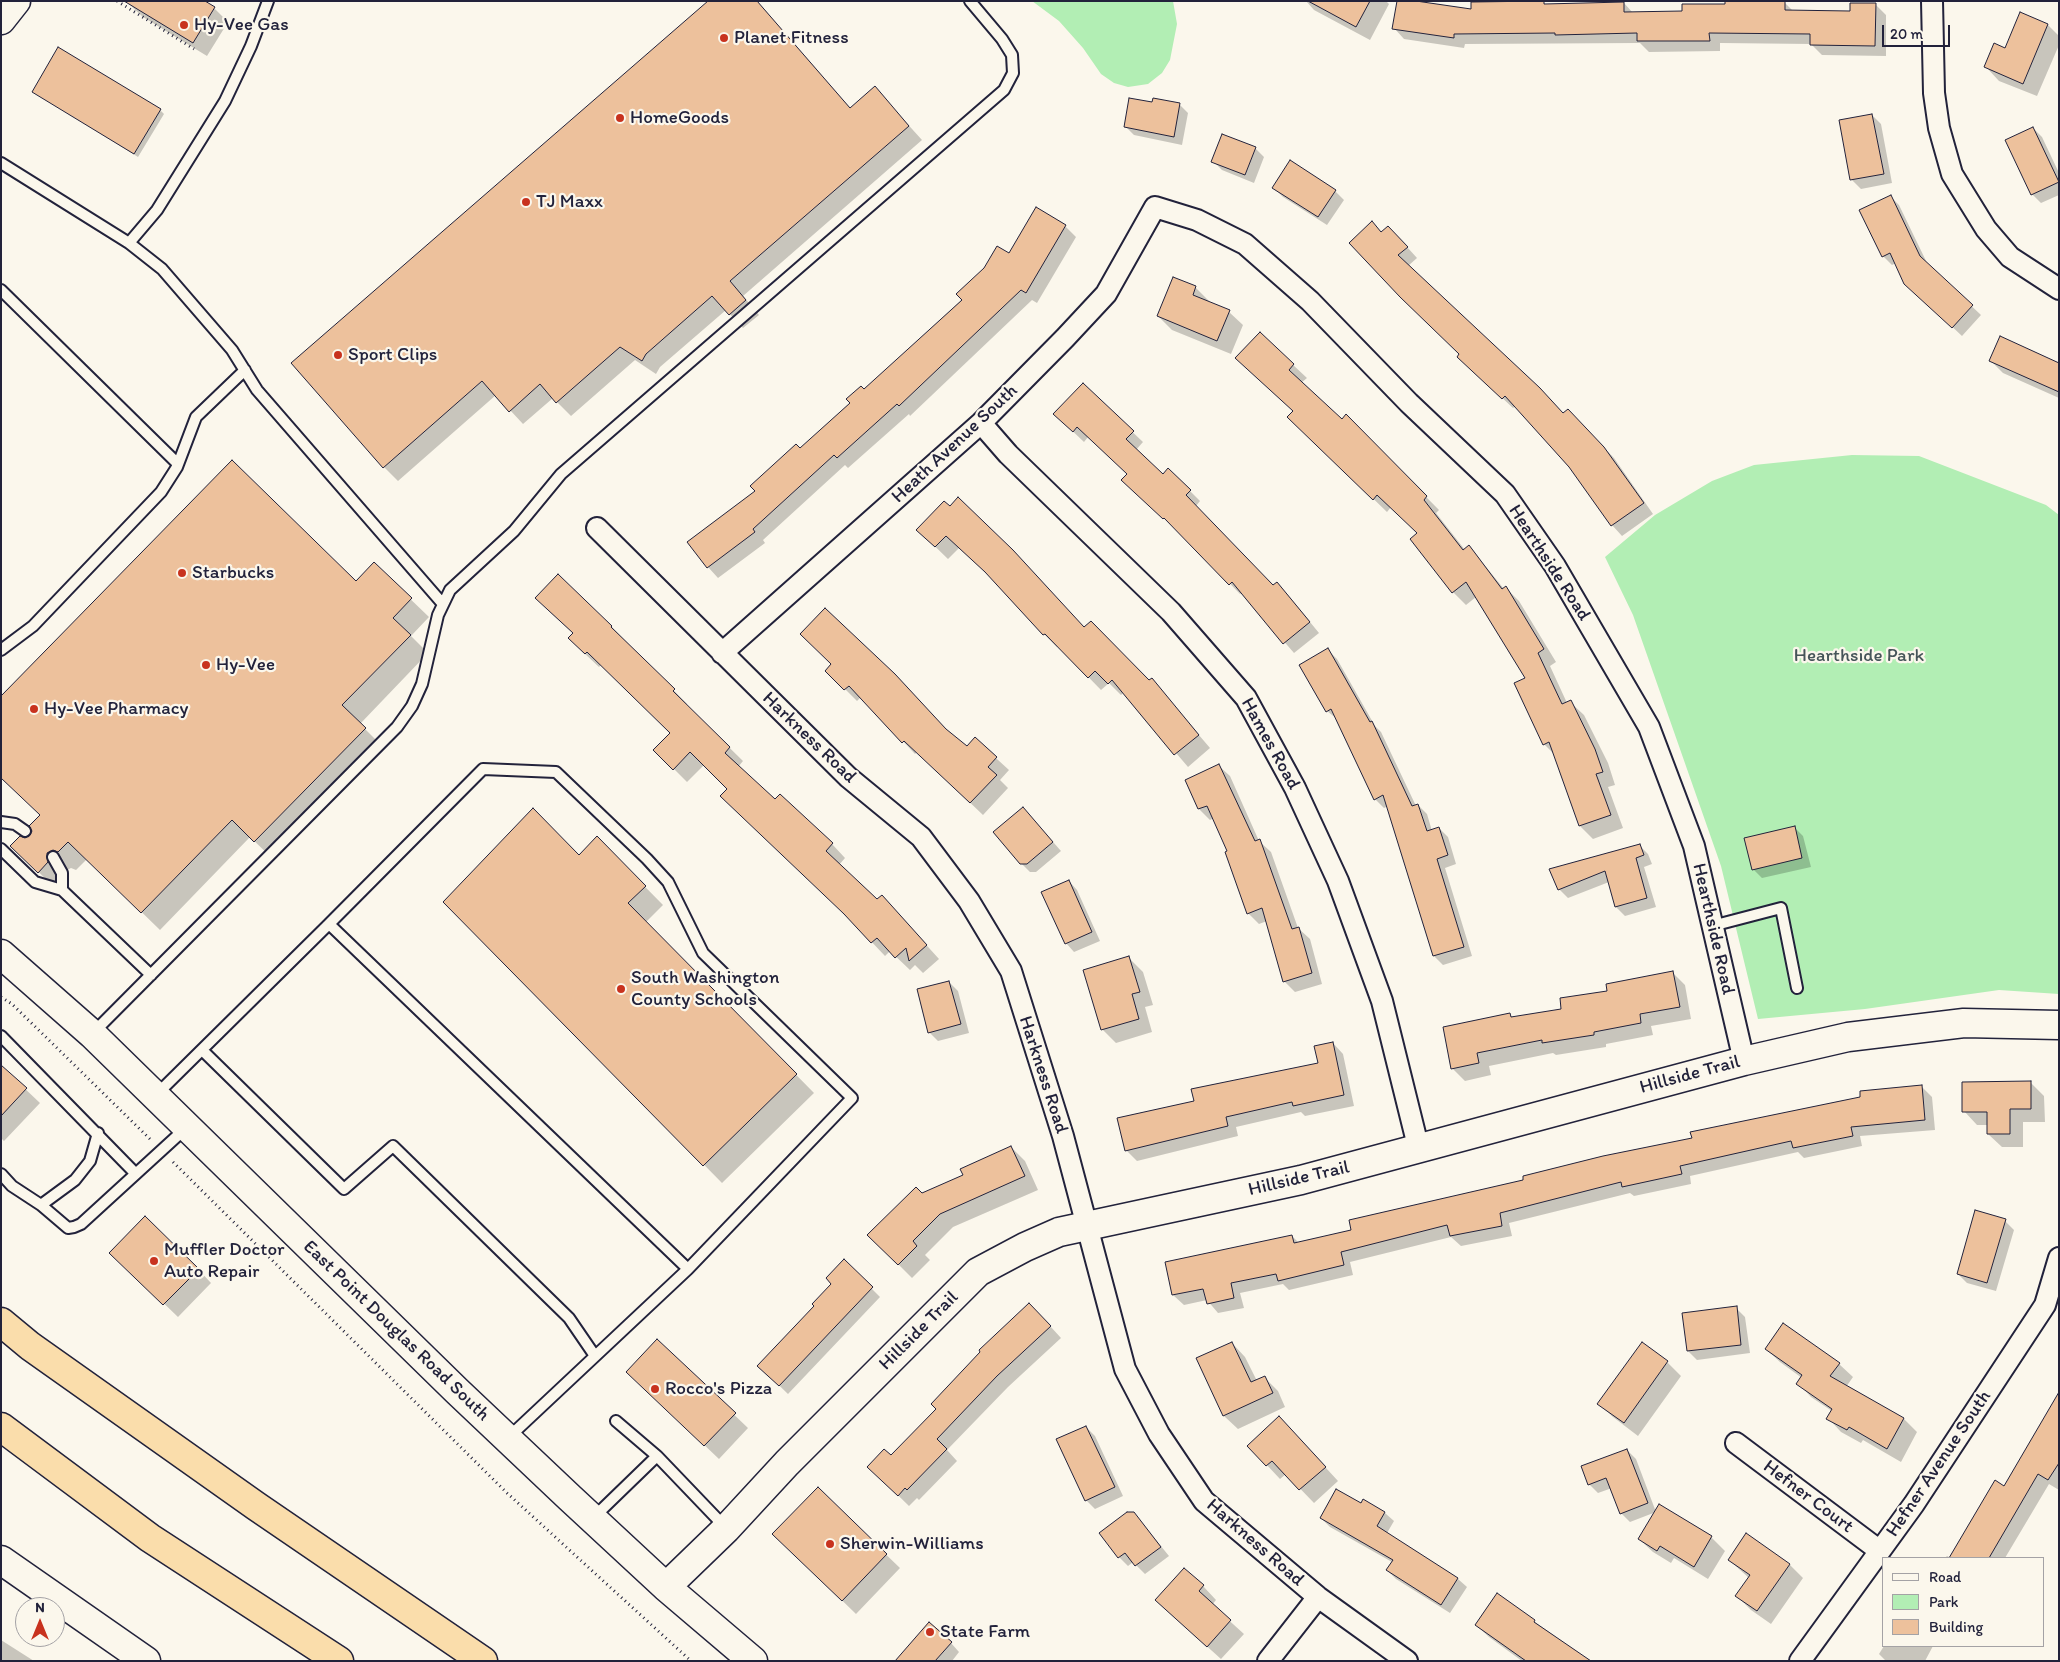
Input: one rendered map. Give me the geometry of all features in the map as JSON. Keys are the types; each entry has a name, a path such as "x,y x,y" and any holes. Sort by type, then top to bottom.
{"highway":[{"path":"1,1322 30,1346 256,1506 483,1661"},
{"path":"1,1427 150,1538 339,1661"}],"street":[{"path":"1,20 16,1"},
{"path":"1932,1 1934,93 1939,128 1952,174 1986,229 2010,257 2059,289"},
{"name":"Heath Avenue South","path":"722,653 981,423 1106,294 1155,207"},
{"name":"Hearthside Road","path":"1155,207 1198,220 1245,244 1310,301 1409,403 1505,494 1555,566 1649,727 1694,846 1744,1061"},
{"name":"Hames Road","path":"981,423 1008,454 1171,612 1246,698 1295,788 1338,881 1382,1001 1419,1150"},
{"name":"Harkness Road","path":"597,528 848,777 921,837 969,901 1011,971 1063,1136 1085,1225 1125,1368 1158,1434 1204,1501 1318,1597 1407,1661"},
{"name":"East Point Douglas Road South","path":"1,954 92,1034 507,1439 592,1519 666,1587 753,1661"},
{"name":"Hillside Trail","path":"666,1587 726,1529 787,1463 978,1272 1025,1247 1060,1232 1085,1225 1301,1180 1419,1150 1744,1061 1848,1037 1964,1023 2059,1025"},
{"name":"Hefner Avenue South","path":"1800,1661 1914,1504 2045,1305 2059,1258"},
{"name":"Hefner Court","path":"1736,1443 1880,1551"},
{"path":"2,1563 146,1661"},
{"path":"1268,1661 1318,1597"}],"lane":[{"path":"129,243 157,210 225,101 252,46 268,1"},
{"path":"92,1034 403,720 422,684 442,603 456,584 514,531 566,470 1004,90 1013,73 1012,55 1002,39 970,1"},
{"path":"1,163 129,243 162,269 232,350 257,390 442,603"},
{"path":"1,290 178,464"},
{"path":"1,650 33,626 164,489 178,464 196,417 245,370"},
{"path":"155,1096 483,769 556,772 647,859 668,882 703,953 852,1098 688,1268 507,1439"},
{"path":"1,822 15,824 25,831"},
{"path":"1,849 34,882 62,890 151,975"},
{"path":"53,857 62,873 62,890"},
{"path":"1712,926 1781,908 1797,988"},
{"path":"329,924 688,1268"},
{"path":"1,1036 98,1133 135,1174"},
{"path":"202,1050 344,1188 393,1146 569,1318 595,1356"},
{"path":"1,1174 12,1186 41,1205 68,1228 74,1227 81,1224 187,1127"},
{"path":"41,1205 75,1180 90,1161 98,1133"},
{"path":"616,1421 657,1456 726,1529"},
{"path":"592,1519 657,1456"}],"path":[{"path":"117,1 194,49"},
{"path":"1,997 12,1004 162,1151 507,1493 692,1661"}],"green space":[{"path":"1032,1 1173,1 1177,24 1170,60 1162,73 1148,84 1128,87 1114,83 1101,74 1083,48 1059,21"},
{"name":"Hearthside Park","path":"1852,455 1919,456 2046,505 2059,515 2059,994 1999,990 1865,1009 1758,1019 1721,866 1633,615 1605,557 1655,515 1712,481 1754,465"}],"building":[{"name":"Hy-Vee Gas","path":"124,1 205,1 215,7 193,43"},
{"path":"708,1 757,1 850,108 875,86 909,126 730,281 746,300 729,315 712,296 646,354 642,361 620,347 556,403 540,384 509,412 482,381 383,468 291,363"},
{"path":"1308,1 1370,1 1356,27"},
{"path":"1397,1 1416,1 1471,9 1471,2 1544,1 1544,4 1624,2 1624,12 1682,11 1682,4 1725,4 1725,1 1785,1 1785,10 1850,11 1850,3 1876,3 1875,46 1810,45 1810,34 1709,33 1710,41 1637,41 1637,33 1555,35 1555,33 1454,34 1454,38 1392,29"},
{"path":"2020,12 2048,24 2023,84 1984,67 1994,43 2005,48"},
{"path":"58,47 161,109 134,154 32,92"},
{"path":"1129,98 1152,102 1153,98 1180,103 1174,137 1124,127"},
{"path":"1872,114 1884,174 1850,180 1839,120"},
{"path":"2033,127 2059,182 2031,195 2005,140"},
{"path":"1222,134 1256,147 1245,175 1211,162"},
{"path":"1290,160 1336,190 1318,217 1272,188"},
{"path":"1891,195 1920,256 1973,305 1952,328 1904,284 1890,253 1882,257 1859,210"},
{"path":"1036,207 1066,225 1026,293 1021,290 899,406 897,404 837,458 834,455 753,529 755,532 707,568 687,542 755,491 750,486 796,444 800,448 850,403 846,399 861,386 864,389 962,300 956,294 984,268 997,246 1009,253"},
{"path":"1372,221 1381,232 1388,226 1408,247 1398,255 1540,388 1563,413 1568,409 1604,447 1644,503 1611,526 1569,467 1505,396 1502,399 1457,357 1459,354 1400,297 1349,243"},
{"path":"1173,277 1196,286 1193,295 1230,310 1217,341 1157,316"},
{"path":"1260,332 1294,364 1289,370 1342,419 1346,414 1427,496 1424,500 1463,550 1469,545 1502,589 1506,586 1544,649 1538,653 1562,704 1571,700 1595,749 1603,772 1596,774 1611,815 1579,826 1549,742 1543,745 1514,683 1525,678 1466,582 1452,593 1410,539 1417,533 1377,495 1373,500 1287,417 1293,411 1235,358"},
{"path":"2000,336 2059,363 2059,392 1989,361"},
{"path":"1083,383 1134,431 1126,439 1163,474 1168,468 1191,490 1186,495 1273,585 1277,582 1310,622 1283,644 1232,582 1229,585 1164,518 1121,480 1127,474 1077,427 1073,432 1053,414"},
{"name":"Hy-Vee","path":"232,460 356,581 374,562 412,598 393,618 411,635 342,705 366,728 254,842 232,820 141,913 68,842 58,852 53,850 47,853 48,862 38,873 10,846 20,836 25,838 30,835 32,831 29,826 40,815 1,778 1,696"},
{"path":"958,497 1013,550 1084,627 1091,621 1149,680 1152,678 1199,735 1174,755 1112,680 1108,684 1095,671 1088,678 1045,634 1043,635 985,572 946,536 935,547 916,530 944,501 950,506"},
{"path":"558,574 675,689 673,691 730,747 725,753 775,799 780,794 833,843 826,851 877,899 882,895 927,945 909,961 906,948 895,958 877,938 871,943 844,914 720,796 727,789 690,752 673,770 653,750 670,733 587,652 585,654 568,638 573,633 535,598"},
{"path":"825,608 895,674 946,729 967,746 975,737 997,757 988,767 997,775 970,803 904,741 902,743 849,686 844,690 825,671 831,664 800,634"},
{"path":"1328,648 1370,722 1372,721 1412,806 1418,804 1427,831 1439,827 1448,855 1437,859 1464,947 1433,956 1383,795 1374,800 1331,709 1326,712 1299,665"},
{"path":"1219,764 1255,841 1260,839 1292,929 1299,927 1312,973 1283,982 1262,908 1247,914 1225,852 1227,851 1207,806 1198,809 1185,780"},
{"path":"1023,807 1053,842 1027,864 1020,864 993,832"},
{"name":"South Washington County Schools","path":"533,808 579,855 597,836 646,886 628,903 797,1074 703,1166 443,902"},
{"path":"1795,826 1802,858 1752,870 1744,838"},
{"path":"1640,844 1644,855 1636,858 1647,898 1615,907 1605,871 1558,890 1549,869"},
{"path":"1069,880 1092,932 1065,944 1041,892"},
{"path":"1129,956 1140,992 1132,994 1139,1019 1101,1030 1083,970"},
{"path":"1673,971 1680,1007 1640,1014 1641,1023 1594,1032 1594,1035 1542,1043 1542,1040 1477,1053 1479,1063 1451,1069 1443,1027 1510,1013 1511,1017 1561,1009 1560,998 1607,991 1606,984"},
{"path":"949,981 961,1024 928,1033 917,989"},
{"path":"1333,1042 1344,1095 1293,1106 1292,1102 1226,1117 1228,1126 1125,1151 1117,1118 1194,1101 1191,1089 1318,1063 1314,1046"},
{"path":"1,1065 27,1088 1,1116"},
{"path":"2031,1081 2031,1109 2010,1109 2010,1134 1987,1134 1987,1112 1962,1112 1962,1082"},
{"path":"1922,1085 1925,1120 1851,1127 1853,1136 1793,1148 1791,1141 1680,1166 1682,1174 1622,1187 1621,1182 1500,1213 1502,1226 1450,1236 1447,1225 1341,1252 1344,1265 1278,1281 1276,1274 1231,1283 1234,1298 1207,1304 1203,1289 1172,1295 1165,1262 1292,1235 1294,1243 1351,1230 1349,1220 1523,1180 1523,1176 1603,1156 1692,1138 1690,1132 1860,1097 1860,1091"},
{"path":"1011,1146 1025,1176 940,1214 913,1241 917,1246 898,1265 867,1235 916,1187 922,1193 963,1175 960,1169"},
{"path":"1975,1210 2006,1219 1987,1283 1957,1274"},
{"name":"Muffler Doctor Auto Repair","path":"145,1216 199,1269 163,1305 109,1253"},
{"path":"844,1259 873,1287 779,1386 757,1366 814,1306 812,1304 831,1284 826,1278"},
{"path":"1029,1303 1051,1326 997,1376 937,1439 947,1449 907,1490 905,1488 898,1496 867,1467 884,1449 891,1455 936,1409 931,1404 980,1352 979,1350"},
{"path":"1737,1306 1741,1345 1687,1351 1682,1313"},
{"path":"1783,1323 1840,1363 1830,1376 1904,1418 1887,1449 1849,1427 1847,1430 1826,1419 1832,1409 1796,1384 1802,1375 1765,1349"},
{"path":"657,1339 736,1413 704,1446 626,1372"},
{"path":"1232,1342 1251,1382 1265,1376 1273,1393 1223,1416 1196,1358"},
{"path":"1642,1342 1668,1361 1624,1423 1597,1404"},
{"path":"2059,1392 2059,1463 2048,1480 2038,1474 1990,1557 1950,1557 1995,1480 2004,1486"},
{"path":"1279,1416 1326,1467 1299,1490 1272,1461 1266,1466 1247,1446"},
{"path":"1086,1426 1115,1487 1085,1501 1056,1439"},
{"path":"1627,1449 1648,1503 1620,1514 1606,1478 1588,1485 1581,1466"},
{"name":"Sherwin-Williams","path":"818,1487 887,1554 842,1601 772,1534"},
{"path":"1336,1489 1361,1503 1363,1499 1385,1512 1377,1526 1458,1578 1441,1605 1386,1570 1393,1560 1320,1518"},
{"path":"1659,1504 1712,1536 1694,1567 1660,1546 1657,1551 1638,1539"},
{"path":"1127,1512 1134,1512 1161,1547 1135,1566 1125,1553 1118,1558 1099,1533"},
{"path":"1746,1533 1790,1564 1757,1611 1735,1596 1750,1575 1728,1560"},
{"path":"1184,1568 1204,1585 1199,1591 1231,1620 1207,1647 1155,1600"},
{"path":"1497,1593 1535,1620 1534,1622 1591,1661 1526,1661 1475,1625"},
{"name":"State Farm","path":"929,1622 952,1642 935,1661 895,1661"}],"place":[{"name":"Hy-Vee Gas","path":"184,25"},
{"name":"Planet Fitness","path":"724,38"},
{"name":"HomeGoods","path":"620,118"},
{"name":"TJ Maxx","path":"526,202"},
{"name":"Sport Clips","path":"338,355"},
{"name":"Starbucks","path":"182,573"},
{"name":"Hy-Vee","path":"206,665"},
{"name":"Hy-Vee Pharmacy","path":"34,709"},
{"name":"South Washington County Schools","path":"621,989"},
{"name":"Muffler Doctor Auto Repair","path":"154,1261"},
{"name":"Rocco's Pizza","path":"655,1389"},
{"name":"Sherwin-Williams","path":"830,1544"},
{"name":"State Farm","path":"930,1632"}]}
